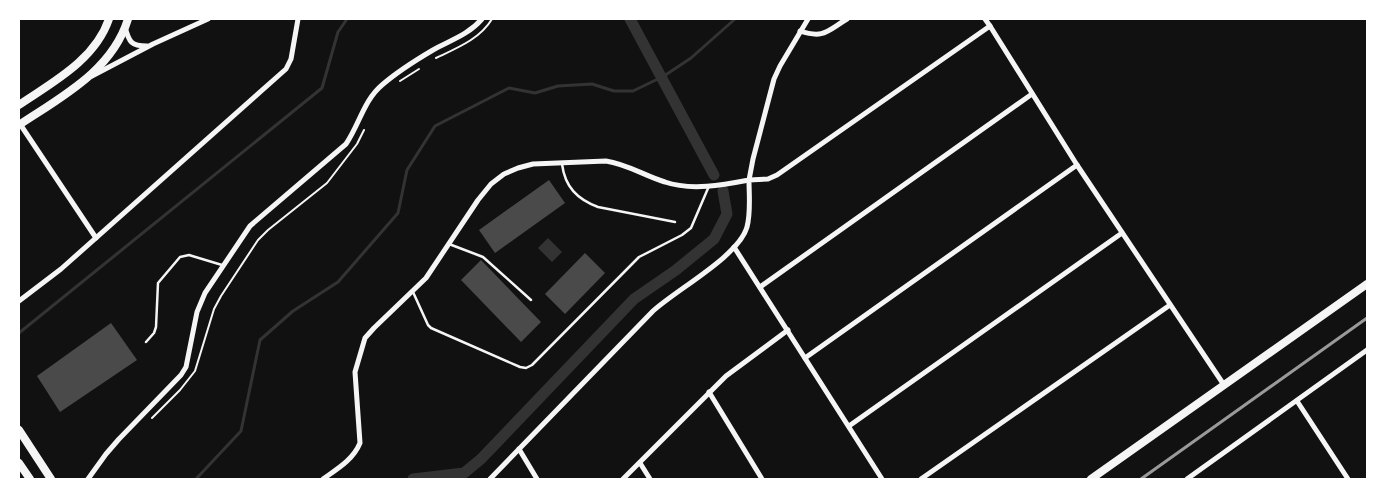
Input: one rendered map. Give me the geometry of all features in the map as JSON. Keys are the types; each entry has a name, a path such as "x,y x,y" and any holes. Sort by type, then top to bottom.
{"main road":[{"path":"19,106 69,71 86,56 97,42 109,19"},
{"path":"20,125 100,67 110,55 128,19"},
{"path":"1092,479 1367,284"},
{"path":"19,430 51,479"},
{"path":"19,463 30,479"}],"street":[{"path":"86,79 208,19"},
{"path":"19,301 61,269 286,69 292,59 298,19"},
{"path":"88,479 119,439 186,368 200,303 250,226 346,144 376,90 434,50 464,35 482,19"},
{"path":"490,479 653,311 734,247 746,228 749,180 774,79 808,19"},
{"path":"800,32 816,36 847,19"},
{"path":"985,19 1077,165 1224,386"},
{"path":"323,479 346,462 356,451 360,443 355,372 365,338 426,278 478,200 491,184 504,174 533,164 606,161 618,163 666,182 679,185 710,185 768,179 777,175 990,26"},
{"path":"125,27 128,38 132,43 139,46 150,46"},
{"path":"760,287 1032,94"},
{"path":"20,125 96,238"},
{"path":"805,358 1077,165"},
{"path":"848,426 1122,233"},
{"path":"734,247 882,479"},
{"path":"921,479 1170,305"},
{"path":"623,479 736,367 788,330"},
{"path":"1187,479 1367,350"},
{"path":"710,392 762,479"},
{"path":"1297,401 1348,479"},
{"path":"519,449 538,479"},
{"path":"640,463 650,479"}],"lane":[{"path":"562,162 567,183 575,195 587,203 598,207 675,222"},
{"path":"412,292 428,325 432,328 526,368 532,365 640,257 682,235 691,228 710,185"},
{"path":"449,244 483,257 531,300"},
{"path":"146,342 154,333 156,327 158,283 180,257 189,254 224,265"}],"path":[{"path":"431,61 474,38 485,30 492,19"},
{"path":"395,85 424,66"},
{"path":"147,422 180,390 195,371 214,310 221,296 258,240 330,179 357,144 365,127"}],"shaded area":[{"path":"548,238 562,252 552,262 538,248"}],"building":[{"path":"549,180 565,203 495,253 479,230"},
{"path":"585,253 605,273 565,314 545,294"},
{"path":"481,260 541,322 521,342 461,280"},
{"path":"111,323 137,360 60,412 37,376"}],"waterway":[{"path":"19,333 322,88 338,32 347,19"},
{"path":"630,19 714,175"},
{"path":"196,479 241,431 260,340 293,311 338,282 398,213 407,170 435,126 509,88 535,93 558,86 592,84 614,91 633,91 664,76 691,58 735,19"},
{"path":"413,479 464,473 481,459 634,299 676,270 714,239 727,214 723,191"}],"railway":[{"path":"1141,479 1367,318"}]}
